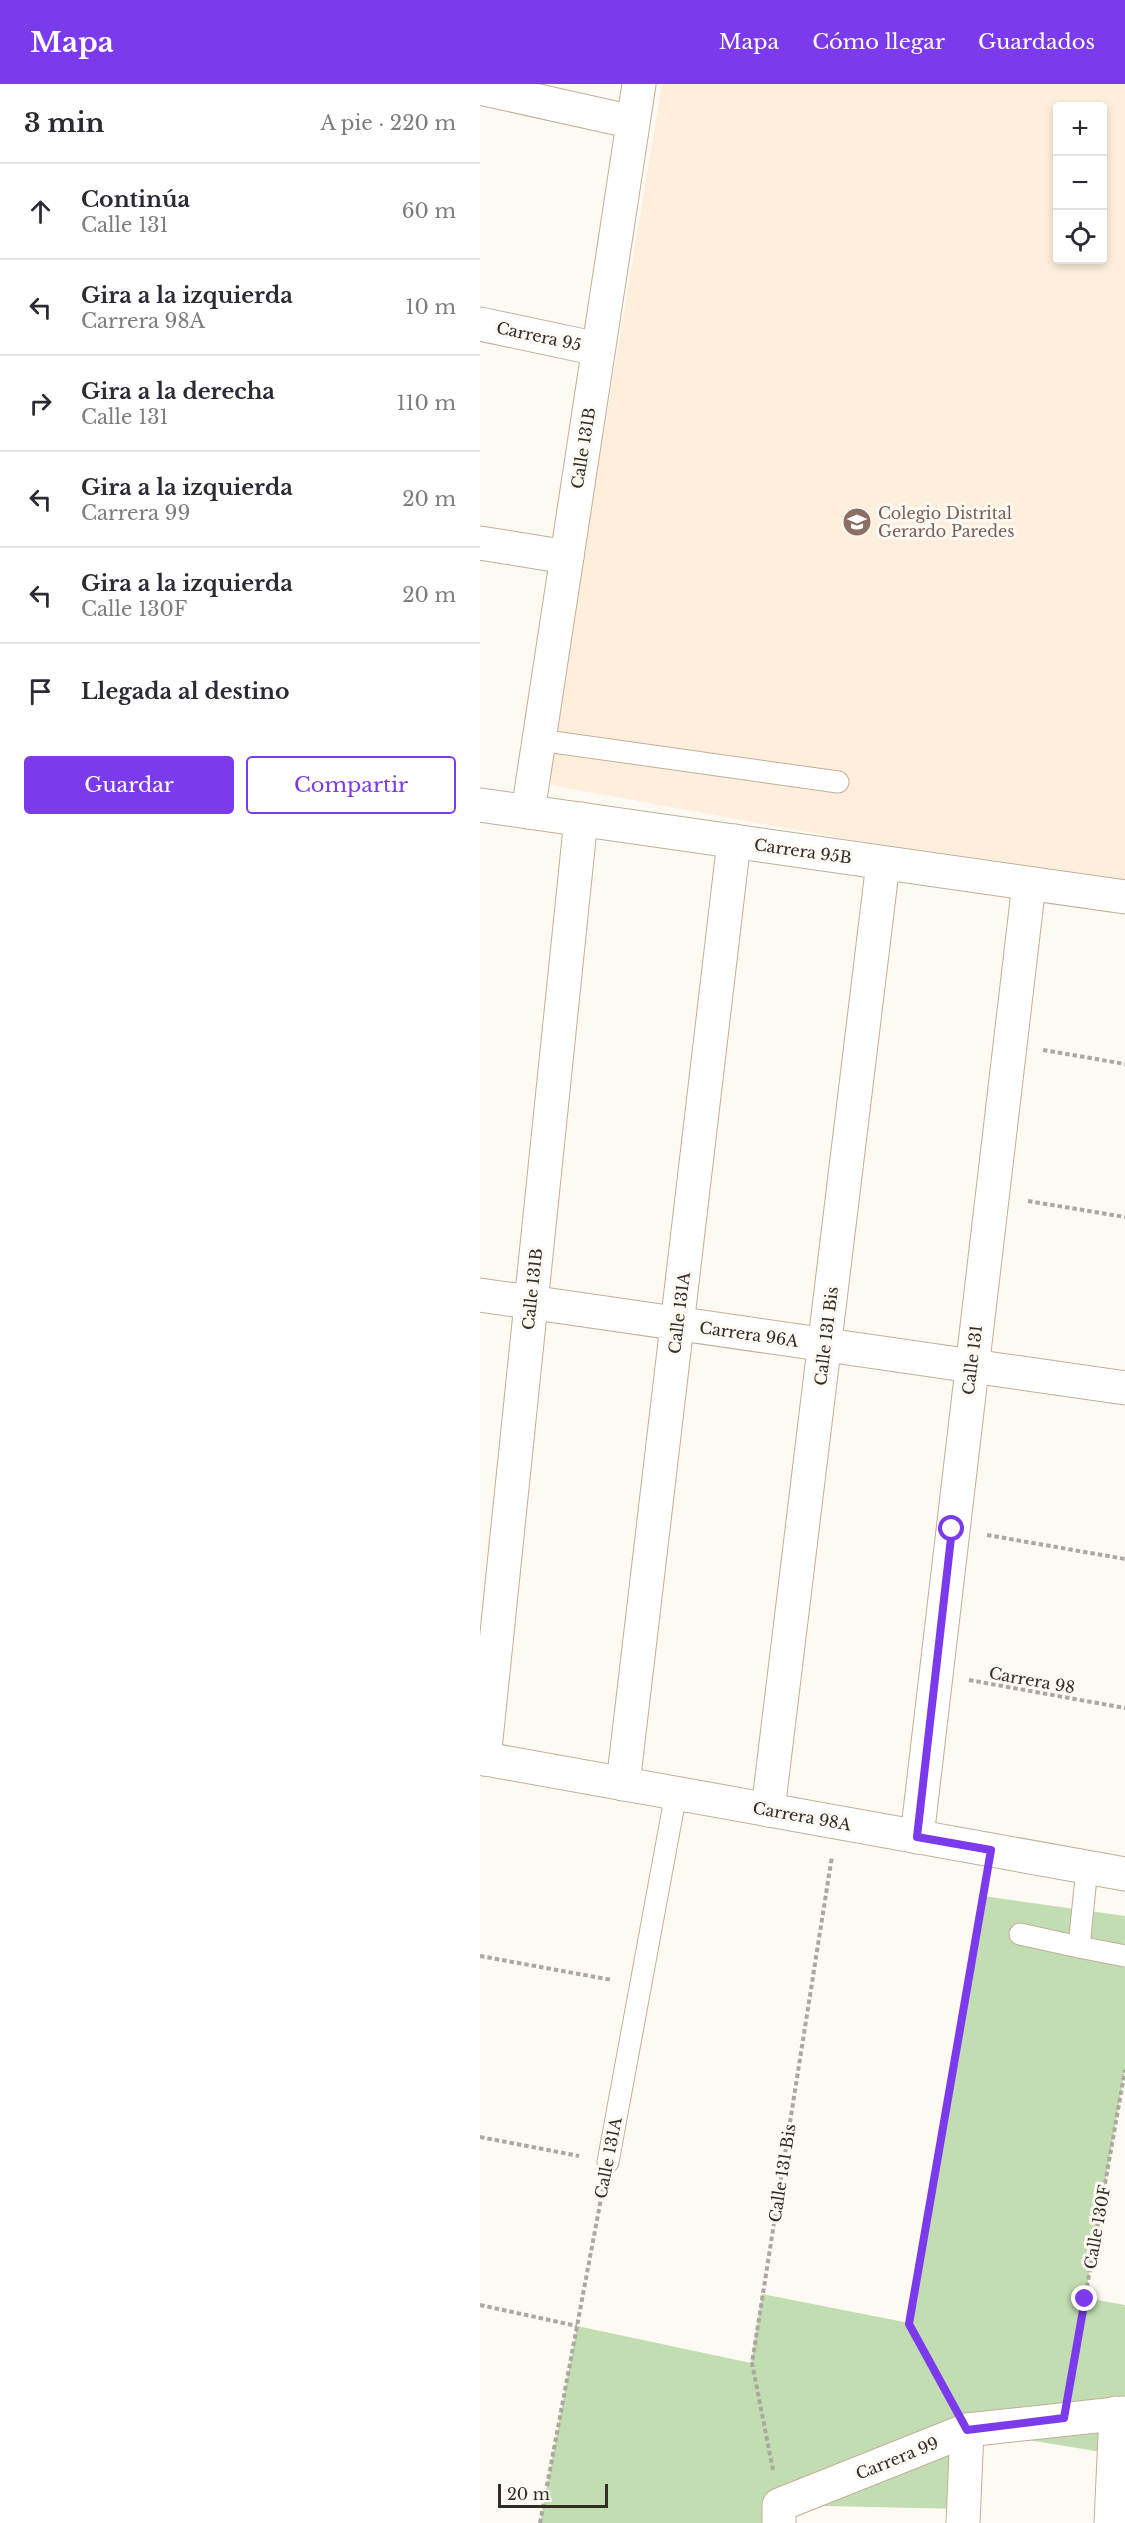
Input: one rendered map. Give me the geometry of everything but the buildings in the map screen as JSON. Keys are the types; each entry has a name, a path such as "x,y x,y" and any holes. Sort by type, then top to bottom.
{"street":[{"name":"Calle 131B","path":"528,812 639,84"},
{"path":"480,88 633,122"},
{"name":"Carrera 95","path":"480,324 598,349"},
{"path":"480,543 567,557"},
{"name":"Carrera 95B","path":"480,805 1125,897"},
{"name":"Calle 131B","path":"482,1759 581,819"},
{"name":"Calle 131A","path":"623,1785 734,842"},
{"name":"Calle 131 Bis","path":"768,1810 883,862"},
{"name":"Calle 131","path":"917,1837 1029,884"},
{"name":"Carrera 96A","path":"480,1295 1125,1388"},
{"name":"Carrera 98A","path":"482,1759 1125,1874"},
{"path":"1111,2523 1121,2413"},
{"name":"Carrera 99","path":"779,2514 967,2430 1121,2413"},
{"path":"963,2523 967,2430"}],"lane":[{"path":"539,740 838,782"},
{"name":"Calle 131A","path":"608,2162 676,1793"},
{"path":"1079,1947 1087,1867"},
{"path":"1020,1934 1125,1956"}],"path":[{"path":"1010,1044 1125,1064"},
{"path":"992,1196 1125,1217"},
{"path":"952,1529 1125,1559"},
{"name":"Carrera 98","path":"936,1674 1125,1708"},
{"name":"Calle 131 Bis","path":"779,2514 752,2363 838,1822"},
{"path":"967,2430 909,2324 991,1850"},
{"path":"480,1956 641,1985"},
{"name":"Calle 130F","path":"1064,2418 1125,2070"},
{"path":"480,2137 608,2162"},
{"name":"Calle 131A","path":"540,2523 608,2162"},
{"path":"480,2305 577,2326"}],"shaded area":[{"name":"Colegio Distrital Gerardo Paredes","path":"662,84 1125,84 1125,890 545,784"}],"green space":[{"path":"983,1896 1125,1916 1125,2070 1085,2298 1125,2305 1125,2413 1114,2454 967,2430 964,2509 780,2505 779,2523 540,2523 577,2326 751,2363 762,2294 909,2323"}],"place":[{"name":"Colegio Distrital Gerardo Paredes","path":"857,522"}],"route":[{"path":"952,1529 917,1837 991,1850 909,2324 967,2430 1064,2418 1085,2299"}]}
